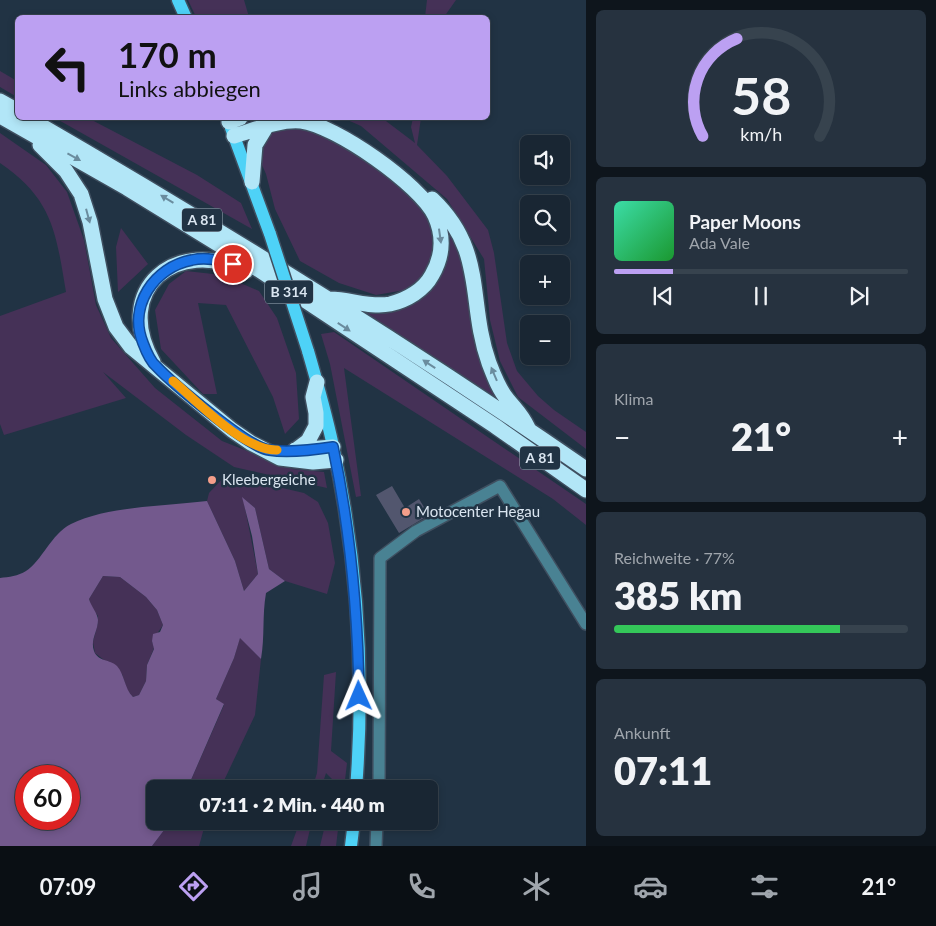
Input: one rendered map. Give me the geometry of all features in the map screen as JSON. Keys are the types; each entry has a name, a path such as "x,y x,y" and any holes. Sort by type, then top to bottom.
{"highway":[{"path":"0,102 15,110"},
{"name":"A 81","path":"0,116 127,188 273,280 487,421 586,490"},
{"name":"A 81","path":"31,120 150,189 328,299 586,469"},
{"path":"322,120 339,127 425,192 453,223 464,242 472,266 483,344 488,360 501,390 522,414 528,430"},
{"path":"233,123 266,127 293,121 304,122 327,129 351,142 421,197 432,211 440,229 441,247 436,268 430,279 412,295 400,301 379,305 365,304 346,299 328,299"},
{"path":"252,182 255,145 266,127"},
{"path":"31,134 74,182 90,222 102,286 110,314 119,332 130,347 144,360 155,365 232,430 280,458 321,462 335,454"},
{"path":"155,365 142,342 139,318 140,307 147,290 166,270 193,260 211,259 233,264 261,280 273,280"},
{"path":"296,450 308,441 316,426 313,397 317,382"},
{"path":"267,450 296,450 335,454"}],"main road":[{"path":"178,0 185,15"},
{"name":"B 314","path":"233,123 308,351 335,454 349,542 357,617 360,716 356,780"},
{"path":"351,846 353,830"}],"street":[{"path":"379,780 380,558 416,531 500,486 586,624"},
{"path":"376,846 377,830"}],"shaded area":[{"path":"188,0 244,0 248,15 195,15"},
{"path":"427,0 456,0 445,15 425,15"},
{"path":"0,71 15,80 15,96 0,87"},
{"path":"59,120 92,120 197,175 241,203 252,229"},
{"path":"348,120 385,120 415,143 411,127 413,120 421,120 417,145 447,176 488,230 494,253 507,343 517,371 538,396 554,410 586,432 586,449 518,397 500,361 490,320 484,259 447,199 361,126"},
{"path":"287,126 307,128 345,144 396,181 419,203 432,225 436,237 434,257 425,275 405,290 376,295 339,283 300,261 275,209 266,174 259,158 262,141 271,131"},
{"path":"0,133 46,165 67,192 84,240 96,305 111,338 155,388 222,441 293,469 324,472 327,488 234,467 186,435 103,372 126,398 4,435 0,424 0,316 66,292 59,252 49,219 42,204 31,190 18,176 0,163"},
{"path":"443,217 463,255 498,394 497,398 366,313 369,310 431,288 445,265 446,241"},
{"path":"121,228 148,264 118,292 116,247"},
{"path":"186,271 222,275 259,291 277,318 296,373 299,419 285,434 273,397 226,305 198,303 217,394 203,394 161,349 155,310 169,284"},
{"path":"334,332 586,504 586,525 553,499 344,368 361,496 356,497 330,364 321,334"},
{"path":"226,475 304,493 318,502 328,523 335,563 327,594 285,581 269,569 255,508 243,498 258,574 244,591 235,561 207,501 209,493"},
{"path":"242,497 255,508 269,569 285,581 266,593 261,659 240,638 234,658 216,699 224,704 191,780 146,780 146,830 164,830 152,846 0,846 0,578 17,575 32,567 64,528 85,518 119,510 207,501 235,561 244,591 258,574 252,536","holes":["103,576 120,577 146,597 157,610 163,625 160,632 153,634 154,649 147,665 146,681 139,695 133,697 117,666 98,657 93,647 98,620 89,599"]},
{"path":"103,576 120,577 146,597 157,610 163,625 152,641 154,648 147,665 146,681 139,695 133,697 127,690 122,674 95,653 93,642 98,616 92,608 89,599"},
{"path":"240,637 261,659 255,715 224,780 191,780 224,705 216,699 234,658"},
{"path":"336,672 331,751 347,763 345,780 333,780 326,773 324,780 315,780 317,773 324,675"},
{"path":"164,830 203,830 199,846 152,846"},
{"path":"297,830 310,830 306,846 291,846"},
{"path":"324,830 338,830 336,846 320,846"}],"building":[{"name":"Motocenter Hegau","path":"392,486 405,508 419,499 429,515 399,533 376,495"}],"slow traffic":[{"path":"173,381 251,443 267,450 277,450"}],"place":[{"name":"Kleebergeiche","path":"212,480"},
{"name":"Motocenter Hegau","path":"406,512"}],"route":[{"path":"233,264 211,259 193,260 182,262 159,275 147,290 140,307 139,318 142,342 155,365 232,430 251,443 267,450 310,450 333,447 352,569 357,617 359,696"}]}
